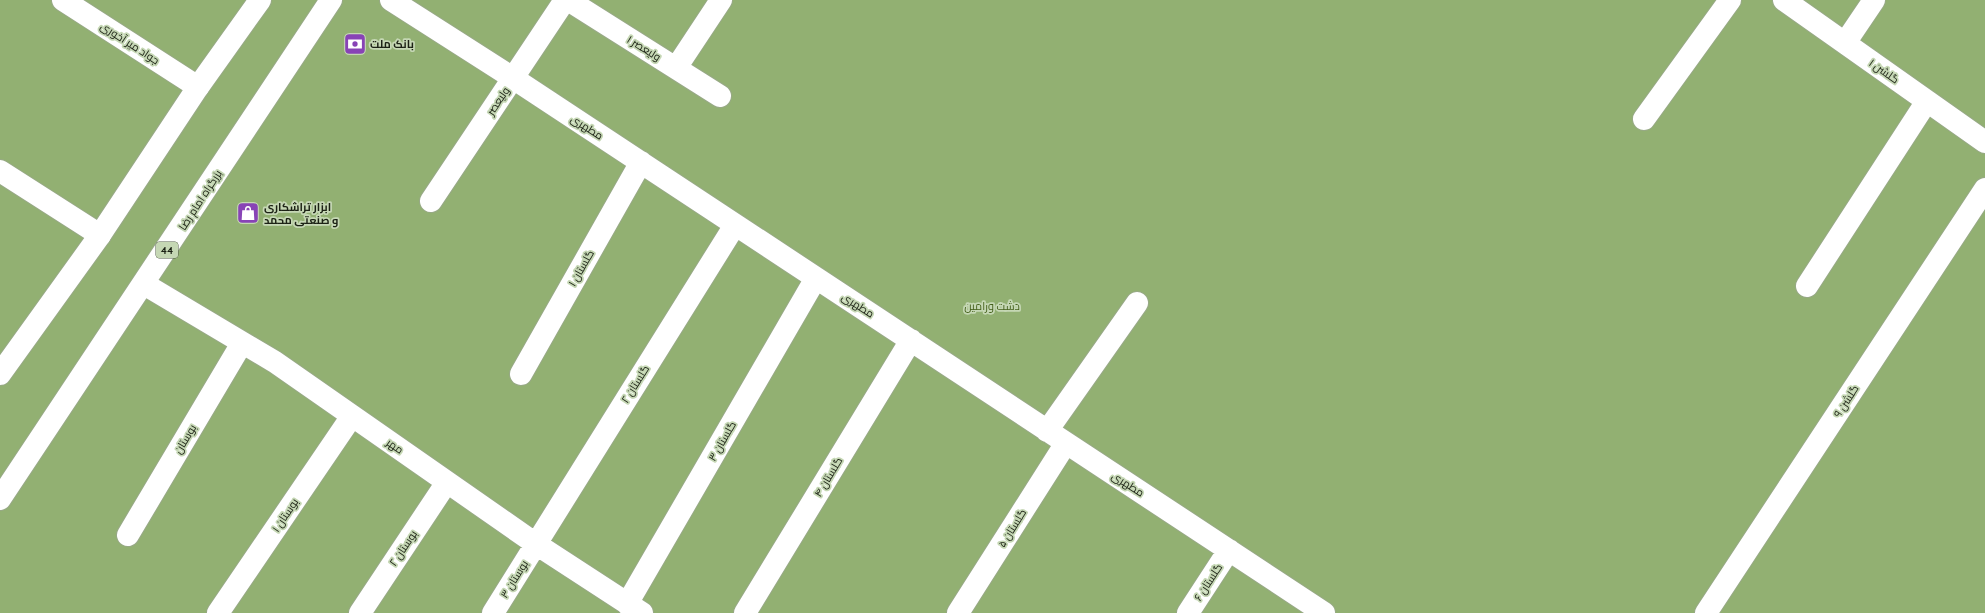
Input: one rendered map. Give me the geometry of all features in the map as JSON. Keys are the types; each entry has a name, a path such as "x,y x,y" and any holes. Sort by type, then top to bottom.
{"main road":[{"name":"جواد میر آخوری","path":"63,0 198,86"},
{"path":"0,374 100,235 198,86 260,0"},
{"name":"بزرگراه امام رضا","path":"0,499 331,0"},
{"name":"مطهری","path":"391,0 641,162 1324,613"},
{"name":"ولیعصر","path":"431,201 565,0"},
{"name":"ولیعصر ۱","path":"568,0 720,96"},
{"path":"676,68 721,0"},
{"path":"1644,119 1730,0"},
{"name":"گلشن ۱","path":"1784,0 1985,142"},
{"path":"1845,43 1874,0"},
{"path":"1807,286 1927,101"},
{"name":"گلستان ۱","path":"521,374 641,162"},
{"path":"0,171 100,235"},
{"name":"گلشن ۹","path":"1706,613 1985,190"},
{"name":"گلستان ۲","path":"536,544 735,225"},
{"name":"گلستان ۳","path":"634,608 816,278"},
{"name":"مهر","path":"144,284 275,362 536,544 634,608"},
{"path":"1047,430 1137,304"},
{"name":"گلستان ۴","path":"745,613 911,340"},
{"name":"بوستان","path":"128,535 242,343"},
{"name":"بوستان ۱","path":"218,613 352,416"},
{"name":"گلستان ۵","path":"958,613 1066,442"},
{"name":"بوستان ۲","path":"360,613 447,482"},
{"name":"بوستان ۳","path":"493,613 536,544"},
{"name":"گلستان ۶","path":"1188,613 1229,550"}],"green space":[{"name":"دشت ورامین","path":"0,0 1985,0 1985,613 0,613"}],"place":[{"name":"بانک ملت","path":"355,44"},
{"name":"ابزار تراشکاری و صنعتی محمد","path":"248,213"}]}
